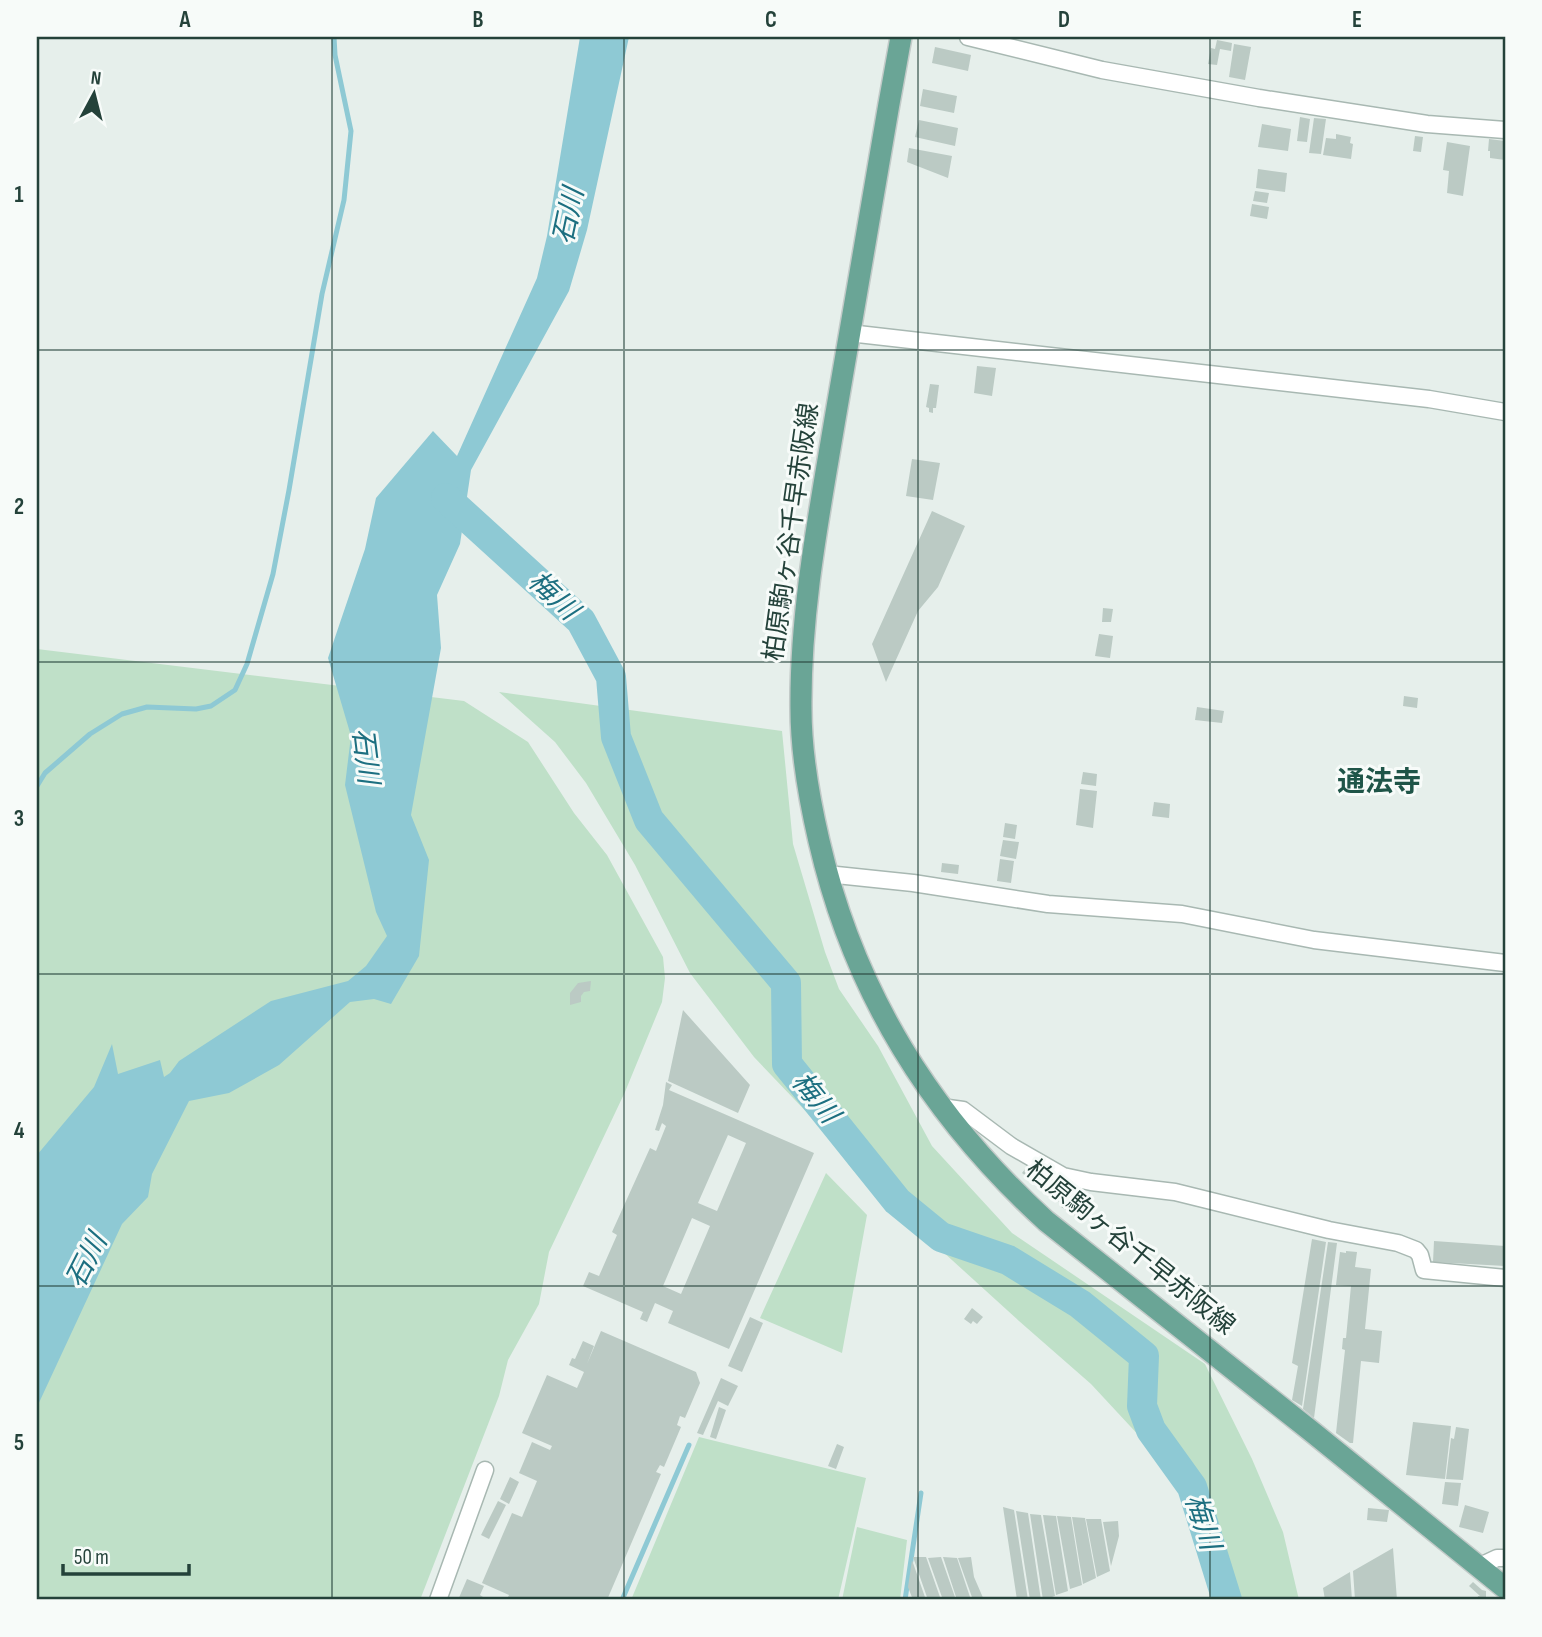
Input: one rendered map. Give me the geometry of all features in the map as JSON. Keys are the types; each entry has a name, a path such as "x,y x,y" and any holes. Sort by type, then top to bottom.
{"main road":[{"name":"柏原駒ヶ谷千早赤阪線","path":"901,37 849,333 804,622 801,712 807,778 827,874 847,939 878,1007 902,1050 941,1107 996,1173 1046,1222 1505,1588"}],"street":[{"path":"968,37 1102,70 1259,98 1427,124 1505,130"},
{"path":"849,333 1429,398 1505,412"},
{"path":"827,874 913,883 1048,904 1182,914 1314,940 1505,963"},
{"path":"941,1107 963,1110 1012,1146 1063,1177 1175,1192 1398,1244 1416,1250 1424,1270 1505,1278"},
{"path":"438,1600 485,1470"},
{"path":"1480,1566 1497,1558 1505,1558"}],"green space":[{"path":"37,649 464,701 528,742 574,813 607,855 663,957 665,978 662,1002 625,1092 549,1252 539,1304 508,1360 499,1396 420,1600 37,1600"},
{"path":"499,692 782,731 793,844 825,952 839,989 878,1046 932,1146 1012,1233 1205,1364 1252,1459 1283,1532 1299,1600 1218,1600 1194,1518 1169,1468 1091,1384 853,1170 816,1122 754,1057 690,973 635,865 586,783 555,742"},
{"path":"826,1173 867,1215 842,1353 760,1318"},
{"path":"699,1437 866,1478 838,1600 631,1600"},
{"path":"857,1527 907,1540 900,1600 842,1600"}],"water":[{"name":"石川","path":"580,37 629,37 587,230 569,291 471,470 460,544 437,595 441,648 411,815 429,860 419,956 391,1004 374,999 350,1002 279,1065 229,1093 189,1101 152,1174 148,1197 122,1224 37,1407 37,1155 94,1087 112,1044 118,1074 160,1060 164,1077 179,1061 271,1001 348,981 366,966 387,936 376,912 345,785 351,736 328,658 365,549 376,498 433,431 457,456 537,278 547,236"}],"building":[{"path":"1217,40 1232,43 1231,51 1220,49 1217,65 1208,64 1211,48 1215,49"},
{"path":"1234,44 1251,47 1245,80 1229,77"},
{"path":"935,47 971,55 968,71 932,63"},
{"path":"923,89 957,96 954,113 920,106"},
{"path":"1300,117 1310,119 1307,142 1297,141"},
{"path":"1314,118 1326,119 1321,154 1309,153"},
{"path":"919,120 958,128 955,146 915,137"},
{"path":"1262,124 1291,129 1288,151 1258,147"},
{"path":"1336,134 1351,137 1351,159 1323,155 1326,138 1336,139"},
{"path":"1415,136 1423,137 1421,152 1413,151"},
{"path":"1489,139 1505,141 1505,160 1490,158"},
{"path":"1447,142 1470,146 1463,196 1447,193 1449,171 1443,170"},
{"path":"909,148 952,156 948,178 907,162"},
{"path":"1258,169 1287,173 1285,192 1256,188"},
{"path":"1255,191 1269,193 1267,203 1253,201"},
{"path":"1252,204 1269,207 1267,219 1250,216"},
{"path":"977,366 996,368 992,396 974,393"},
{"path":"930,384 939,385 933,413 926,407"},
{"path":"912,459 940,463 933,500 906,496"},
{"path":"932,511 965,526 938,587 918,611 886,682 872,644"},
{"path":"1103,608 1113,609 1111,622 1102,622"},
{"path":"1099,634 1113,636 1110,658 1095,656"},
{"path":"1404,696 1418,698 1417,708 1403,706"},
{"path":"1197,707 1224,711 1222,723 1195,720"},
{"path":"1083,772 1097,774 1096,786 1081,784"},
{"path":"1080,789 1097,791 1093,828 1076,825"},
{"path":"1154,802 1170,804 1169,818 1152,816"},
{"path":"1005,823 1017,825 1015,839 1003,837"},
{"path":"1003,840 1019,842 1016,859 1000,856"},
{"path":"1000,859 1014,861 1011,883 997,881"},
{"path":"942,863 959,865 958,874 941,872"},
{"path":"591,981 590,991 584,992 581,1002 570,1005 570,993 578,983"},
{"path":"683,1010 750,1085 738,1113 668,1081"},
{"path":"666,1082 672,1085 669,1090 814,1153 729,1349 668,1323 673,1311 655,1303 647,1322 640,1319 643,1312 583,1286 589,1272 599,1276 617,1235 612,1232 650,1148 656,1151 666,1126 662,1123 659,1131 655,1130 663,1105","holes":["728,1135 746,1143 717,1211 698,1203","692,1218 710,1226 681,1294 663,1286"]},
{"path":"1029,1164 1047,1178 1040,1187 1022,1173"},
{"path":"1070,1191 1080,1197 1076,1204 1084,1209 1079,1218 1061,1207 1063,1204 1056,1200 1059,1195 1066,1198"},
{"path":"1312,1239 1326,1242 1302,1406 1292,1400 1298,1366 1292,1363"},
{"path":"1434,1241 1505,1246 1505,1266 1433,1262"},
{"path":"1328,1242 1337,1243 1314,1418 1303,1409"},
{"path":"1340,1252 1357,1252 1355,1267 1371,1269 1365,1329 1382,1331 1379,1363 1361,1361 1353,1443 1336,1433 1345,1350 1342,1349 1343,1338 1346,1338 1351,1286 1336,1285"},
{"path":"972,1308 983,1317 977,1324 973,1321 971,1324 964,1319"},
{"path":"750,1317 763,1323 742,1372 728,1366"},
{"path":"601,1331 696,1372 700,1383 685,1418 680,1416 677,1425 681,1427 664,1467 660,1465 656,1472 661,1474 607,1600 507,1599 509,1595 482,1583 512,1513 522,1517 537,1481 519,1473 532,1442 550,1450 552,1446 522,1433 547,1375 577,1388 584,1372 569,1365 572,1358 575,1359 583,1341 594,1346 587,1364"},
{"path":"721,1378 738,1386 728,1406 718,1401 703,1435 697,1433"},
{"path":"719,1407 726,1410 716,1439 710,1437"},
{"path":"1413,1422 1451,1426 1445,1479 1406,1475"},
{"path":"1456,1427 1469,1429 1463,1480 1446,1479 1451,1438 1454,1439"},
{"path":"837,1444 844,1447 836,1469 828,1466"},
{"path":"510,1477 519,1482 509,1504 500,1499"},
{"path":"1445,1482 1461,1483 1458,1506 1442,1504"},
{"path":"498,1501 506,1505 489,1539 481,1535"},
{"path":"1465,1505 1489,1512 1483,1533 1459,1527"},
{"path":"1003,1507 1014,1510 1028,1600 1017,1600"},
{"path":"1368,1508 1389,1510 1387,1522 1367,1520"},
{"path":"1016,1511 1028,1513 1041,1600 1030,1600"},
{"path":"1030,1514 1041,1515 1055,1596 1043,1600"},
{"path":"1043,1515 1056,1516 1068,1591 1056,1595"},
{"path":"1057,1516 1071,1517 1082,1585 1070,1589"},
{"path":"1072,1517 1085,1518 1096,1578 1083,1584"},
{"path":"1086,1519 1101,1519 1110,1571 1097,1577"},
{"path":"1118,1521 1119,1536 1111,1566 1103,1522"},
{"path":"1393,1548 1397,1600 1355,1600 1353,1571"},
{"path":"913,1557 926,1557 941,1600 928,1600"},
{"path":"941,1557 956,1600 943,1600 928,1558"},
{"path":"943,1557 957,1558 971,1600 957,1600"},
{"path":"971,1557 974,1577 984,1600 973,1600 958,1558"},
{"path":"912,1560 926,1600 913,1600 908,1587"},
{"path":"1350,1572 1352,1600 1325,1600 1323,1588"},
{"path":"467,1579 484,1586 481,1600 458,1600"},
{"path":"1473,1582 1486,1591 1486,1600 1477,1600 1480,1596 1469,1586"}],"waterway":[{"path":"37,786 45,773 90,734 122,714 147,707 196,709 211,706 235,690 247,664 273,574 322,294 344,200 351,131 335,55 334,37"},
{"name":"梅川","path":"446,498 581,621 611,677 616,737 649,820 786,983 787,1064 897,1201 941,1237 1008,1260 1080,1304 1144,1356 1142,1406 1151,1430 1192,1487 1227,1600"},
{"path":"622,1600 689,1445"},
{"path":"905,1600 921,1493"}],"district":[{"name":"通法寺","path":"1379,782"}]}
